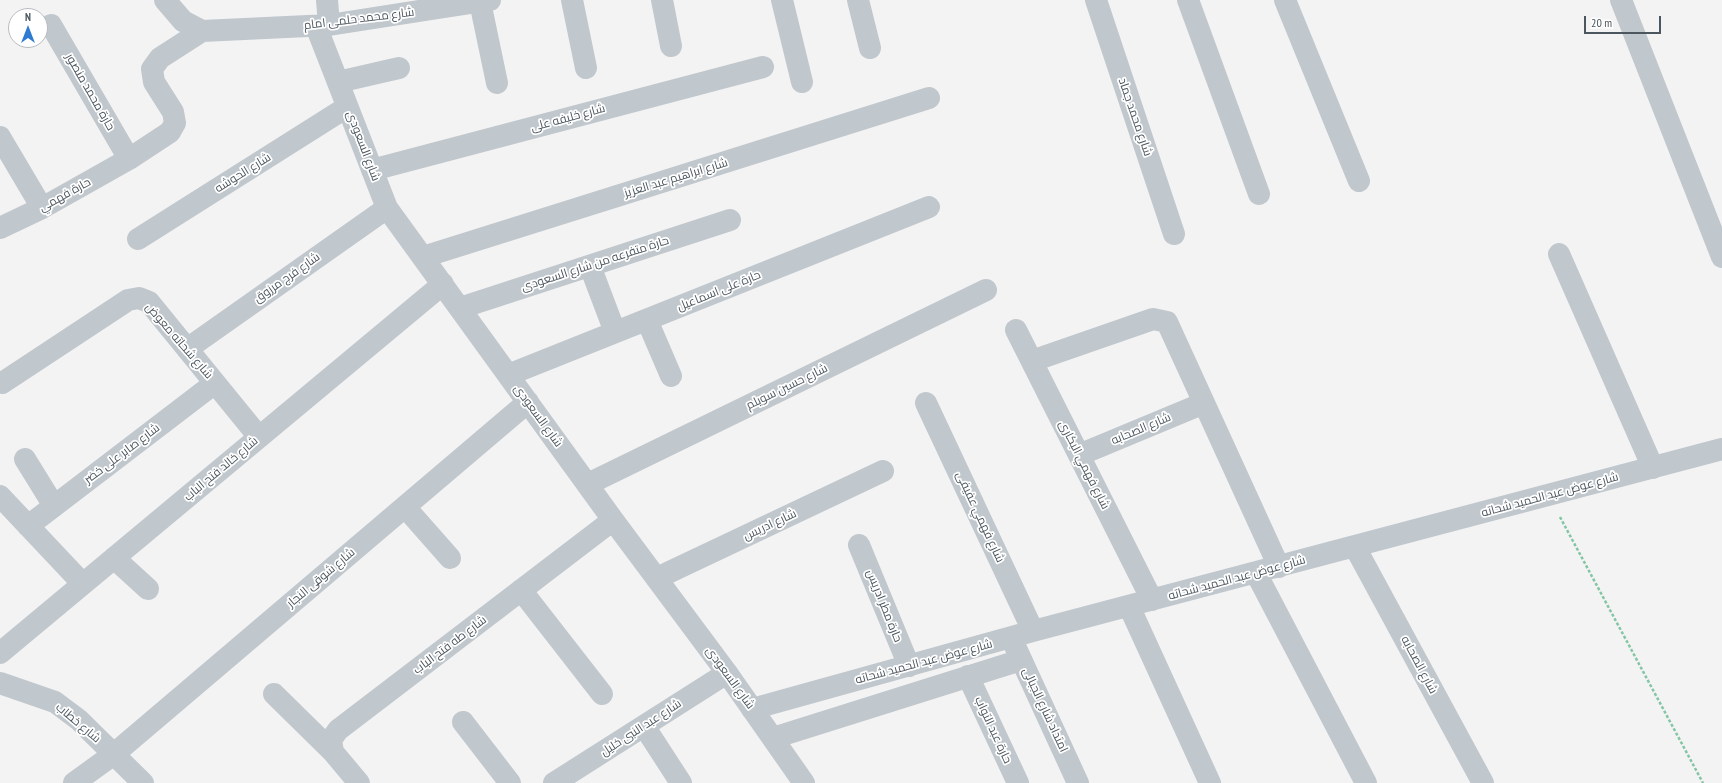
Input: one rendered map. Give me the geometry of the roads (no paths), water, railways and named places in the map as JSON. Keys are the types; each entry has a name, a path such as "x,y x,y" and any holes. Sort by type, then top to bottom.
{"street":[{"path":"164,0 183,21 202,31"},
{"name":"شارع السعودى","path":"327,0 322,26 338,82 387,208 613,520 727,673 804,783"},
{"path":"572,0 586,68"},
{"path":"662,0 671,46"},
{"path":"782,0 802,82"},
{"path":"858,0 870,48"},
{"name":"شارع محمد جماد","path":"1096,0 1174,234"},
{"path":"1188,0 1259,194"},
{"path":"1285,0 1359,181"},
{"path":"1621,0 1722,256"},
{"path":"485,1 497,83"},
{"name":"شارع محمد حلمى امام","path":"202,31 322,26 485,1"},
{"name":"حارة محمد منصور","path":"51,25 129,159"},
{"name":"حارة فهمي","path":"0,228 42,208 129,159 170,132 175,123 173,112 154,82 152,69 160,58 202,31"},
{"name":"شارع خليفه على","path":"372,170 763,67"},
{"path":"338,82 399,68"},
{"name":"شارع ابراهيم عبد العزيز","path":"423,257 929,98"},
{"name":"شارع الحوشه","path":"138,239 347,107"},
{"path":"0,137 42,208"},
{"name":"حارة على اسماعيل","path":"508,375 929,207"},
{"name":"شارع فرج مرزوق","path":"187,349 387,208"},
{"name":"حارة متفرعه من شارع السعودى","path":"460,308 730,220"},
{"path":"1559,254 1653,468"},
{"path":"590,266 615,332"},
{"name":"شارع خالد فتح الباب","path":"0,653 443,284"},
{"name":"شارع حسين سويلم","path":"588,484 986,290"},
{"name":"شارع شحاته معوض","path":"2,383 128,300 139,298 149,302 259,437"},
{"path":"1032,361 1153,319 1167,322 1279,567"},
{"path":"647,320 671,376"},
{"name":"شارع فهمي البكارى","path":"1016,330 1152,600"},
{"name":"شارع صابر على خضر","path":"28,526 215,383"},
{"name":"شارع شوقى النجار","path":"74,783 114,754 528,402"},
{"name":"شارع الصحابه","path":"1079,455 1204,402"},
{"name":"شارع فهمي عفيفى","path":"926,403 1033,632"},
{"name":"شارع عوض عبد الحميد شحاته","path":"752,709 1129,606 1722,449"},
{"path":"25,459 54,506"},
{"name":"شارع ادريس","path":"657,578 883,471"},
{"path":"0,496 83,584"},
{"path":"405,506 450,558"},
{"name":"شارع طه فتح الباب","path":"333,752 331,740 338,730 613,520"},
{"name":"حارة مطر ادريس","path":"859,546 900,668 903,696"},
{"name":"شارع الصحابه","path":"1355,547 1483,783"},
{"path":"114,558 148,589"},
{"path":"1256,573 1366,783"},
{"path":"521,590 602,694"},
{"path":"1129,606 1210,783"},
{"name":"امتداد شارع الجبالى","path":"1011,638 1078,783"},
{"path":"773,738 1021,660"},
{"name":"شارع عبد النبى خليل","path":"554,783 727,673"},
{"name":"حارة عبد التواب","path":"968,676 1018,783"},
{"name":"شارع خطاب","path":"0,683 55,702 79,720 143,783"},
{"path":"274,694 333,752 359,783"},
{"path":"463,722 510,783"},
{"path":"644,726 681,783"}]}
